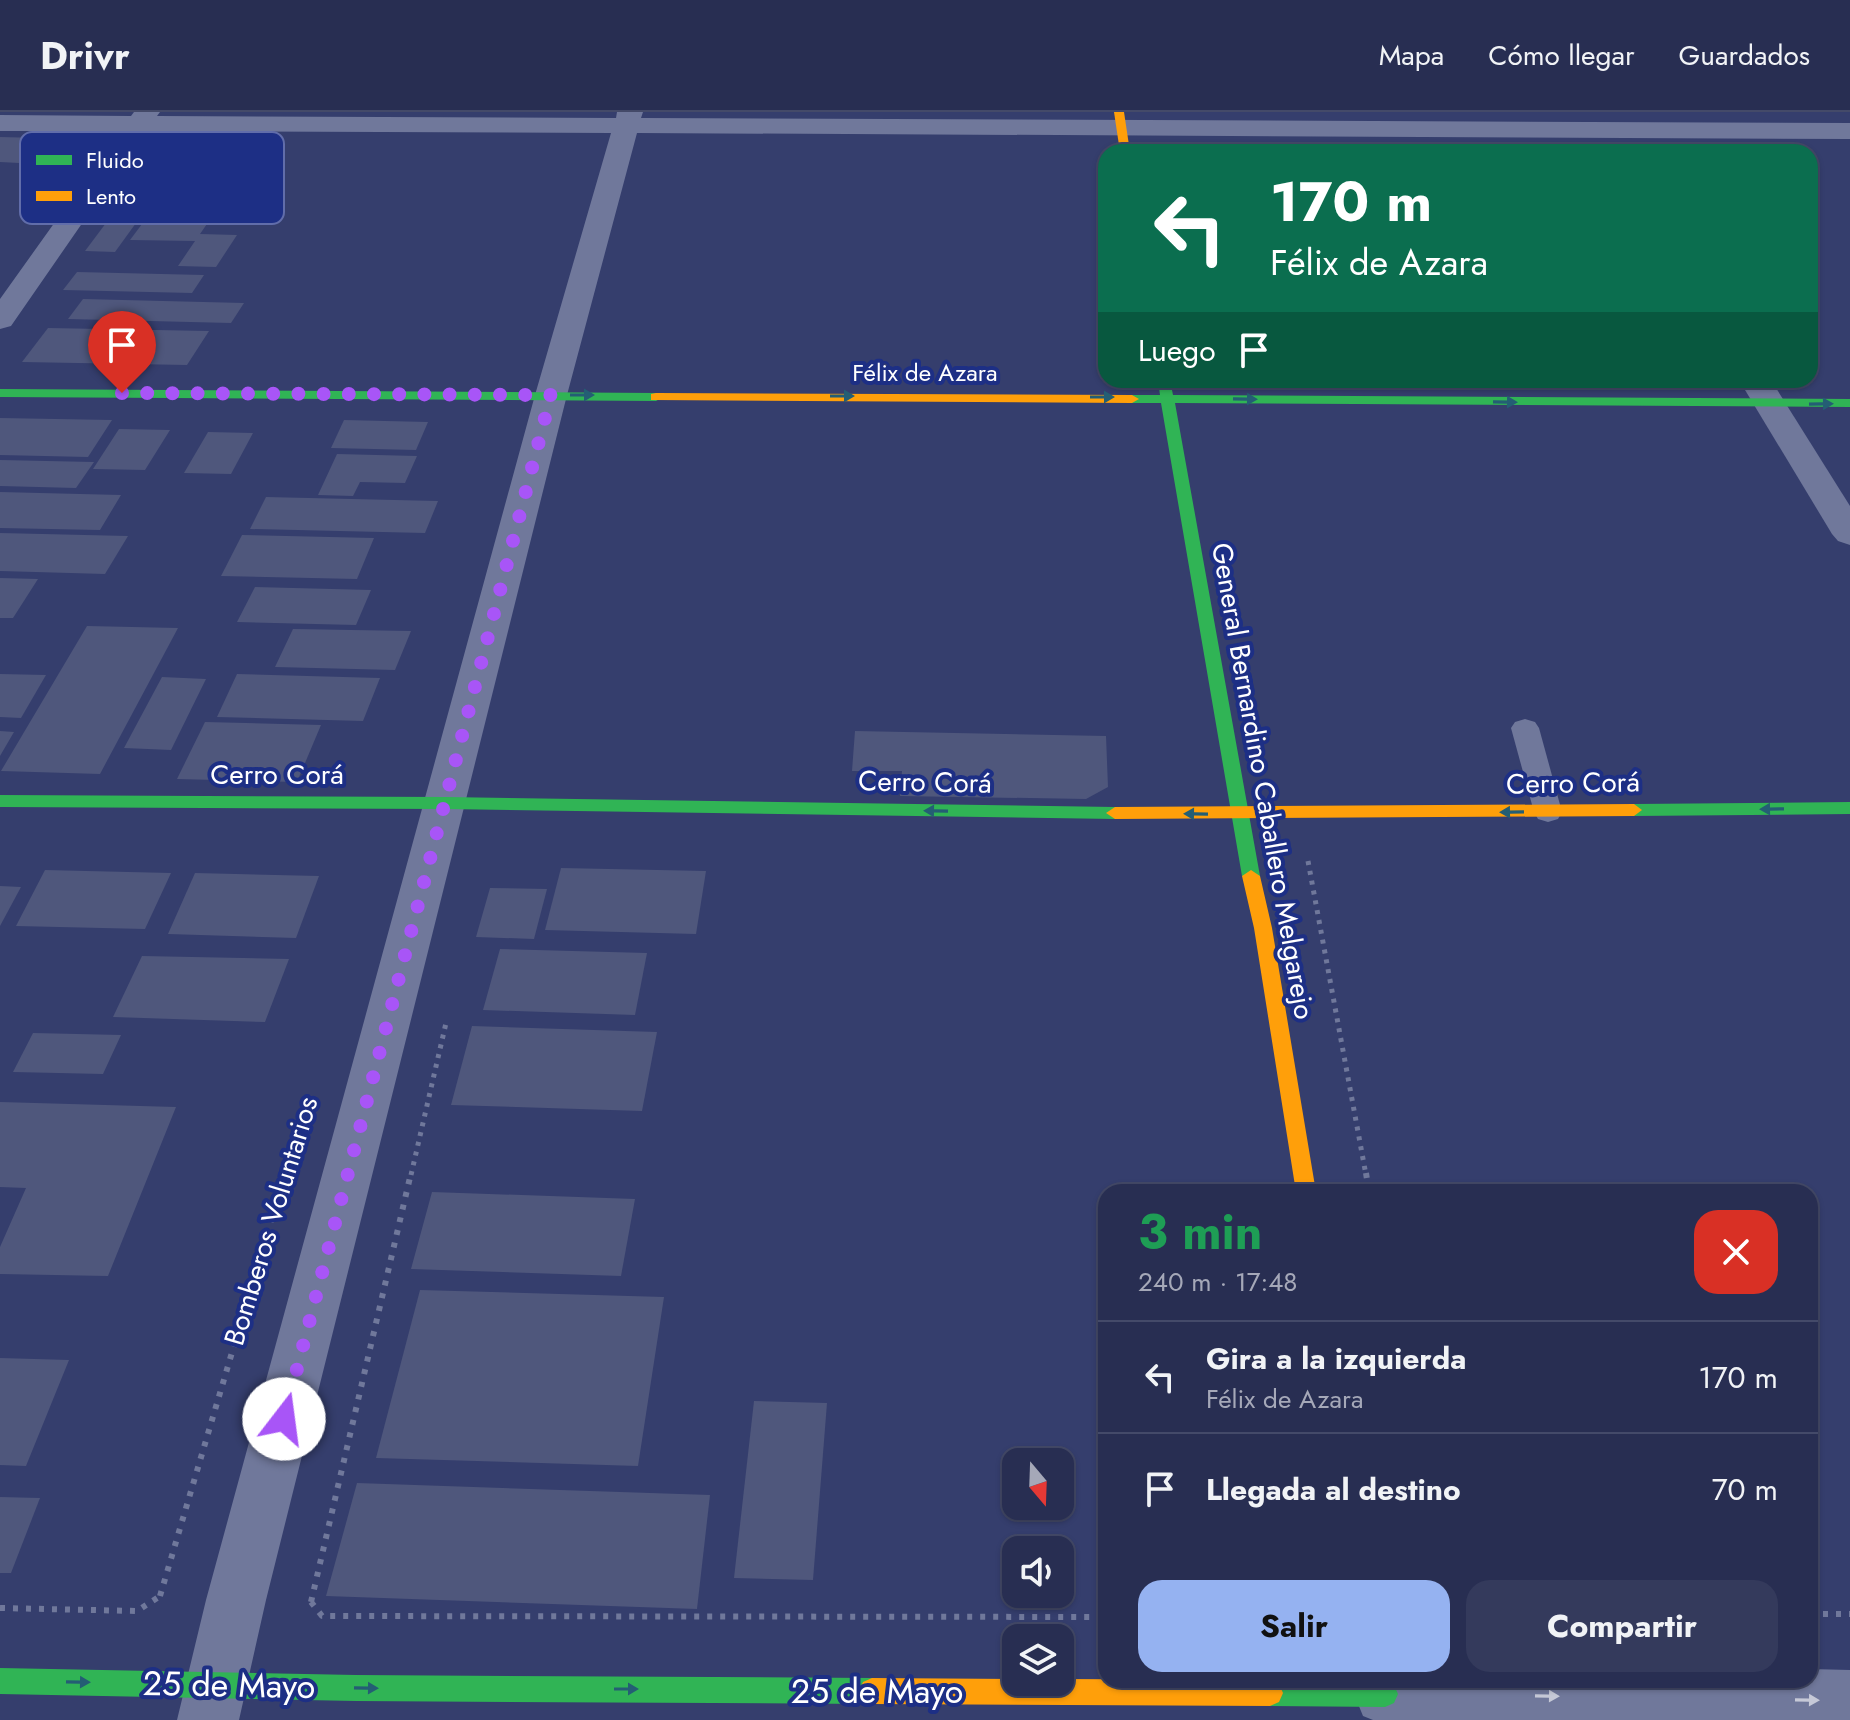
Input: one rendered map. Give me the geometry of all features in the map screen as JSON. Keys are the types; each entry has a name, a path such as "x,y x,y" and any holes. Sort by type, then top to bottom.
{"street":[{"path":"0,123 143,118 628,119 1122,131 1850,131"},
{"name":"Bomberos Voluntarios","path":"213,1702 551,395 628,119"},
{"path":"0,320 68,224"},
{"name":"Félix de Azara","path":"0,393 551,395 1165,389 1763,392 1850,403"},
{"name":"General Bernardino Caballero Melgarejo","path":"1165,389 1263,928 1305,1184"},
{"path":"1763,392 1850,534"},
{"name":"Cerro Corá","path":"0,801 446,803 1241,815 1850,808"},
{"name":"25 de Mayo","path":"0,1681 213,1702 356,1688 1385,1694 1850,1701"}],"lane":[{"path":"1525,728 1548,812"}],"path":[{"name":"General Bernardino Caballero Melgarejo","path":"1308,861 1368,1184"},
{"path":"449,1014 307,1602 322,1616 1098,1617"},
{"name":"Bomberos Voluntarios","path":"0,1608 137,1611 164,1596 305,1106"},
{"path":"1818,1614 1850,1614"}],"building":[{"path":"0,137 20,137 20,162 0,162"},
{"path":"105,224 135,224 115,252 85,251"},
{"path":"142,224 207,224 200,234 237,235 216,267 178,266 195,241 130,240"},
{"path":"77,272 204,275 192,293 63,290"},
{"path":"83,299 244,303 231,323 68,319"},
{"path":"48,328 209,331 187,365 22,362"},
{"path":"0,418 112,420 88,457 0,455"},
{"path":"344,420 428,422 416,450 331,448"},
{"path":"119,429 170,430 145,470 93,469"},
{"path":"208,432 253,433 231,474 184,473"},
{"path":"337,454 417,456 405,483 360,482 353,496 318,495"},
{"path":"0,460 94,462 76,488 0,486"},
{"path":"0,492 121,495 100,530 0,528"},
{"path":"266,497 438,501 425,533 250,529"},
{"path":"0,533 128,536 105,574 0,571"},
{"path":"242,535 374,538 357,579 221,576"},
{"path":"0,578 38,579 13,618 0,618"},
{"path":"255,587 371,590 356,625 237,622"},
{"path":"87,626 178,628 100,774 1,771"},
{"path":"293,629 411,631 395,670 275,667"},
{"path":"0,674 46,675 21,718 0,717"},
{"path":"237,674 380,678 363,721 217,717"},
{"path":"162,677 206,679 171,750 124,748"},
{"path":"205,722 321,725 297,782 177,779"},
{"path":"0,731 14,732 0,756"},
{"path":"855,731 1106,736 1108,787 1086,799 900,796 902,771 852,771"},
{"path":"561,868 706,871 696,934 545,930"},
{"path":"45,870 171,873 145,929 16,926"},
{"path":"195,873 319,876 296,938 168,934"},
{"path":"0,886 21,887 0,926"},
{"path":"490,888 547,889 534,939 476,937"},
{"path":"500,949 647,953 635,1015 483,1010"},
{"path":"142,956 289,959 265,1022 113,1017"},
{"path":"472,1026 657,1032 642,1111 451,1105"},
{"path":"33,1033 121,1035 103,1074 13,1072"},
{"path":"0,1102 176,1107 108,1276 0,1274 0,1247 26,1188 0,1187"},
{"path":"432,1192 635,1199 621,1276 411,1269"},
{"path":"420,1290 664,1297 638,1466 376,1458"},
{"path":"0,1358 69,1360 26,1466 0,1465"},
{"path":"754,1401 827,1403 813,1580 734,1578"},
{"path":"357,1483 710,1495 697,1609 326,1596"},
{"path":"0,1497 40,1498 11,1573 0,1573"}],"traffic: fast":[{"path":"1165,388 1251,876"},
{"path":"0,393 656,397"},
{"path":"1132,399 1850,403"},
{"path":"0,801 446,803 1115,813"},
{"path":"1634,810 1850,808"},
{"path":"0,1681 356,1688 872,1691"},
{"path":"1270,1693 1385,1694"}],"traffic: slow":[{"path":"1119,112 1124,144"},
{"path":"656,397 1132,399"},
{"path":"1115,813 1634,810"},
{"path":"1251,876 1263,928 1305,1184"},
{"path":"872,1691 1270,1693"}],"route":[{"path":"122,393 551,395 284,1419"}]}
